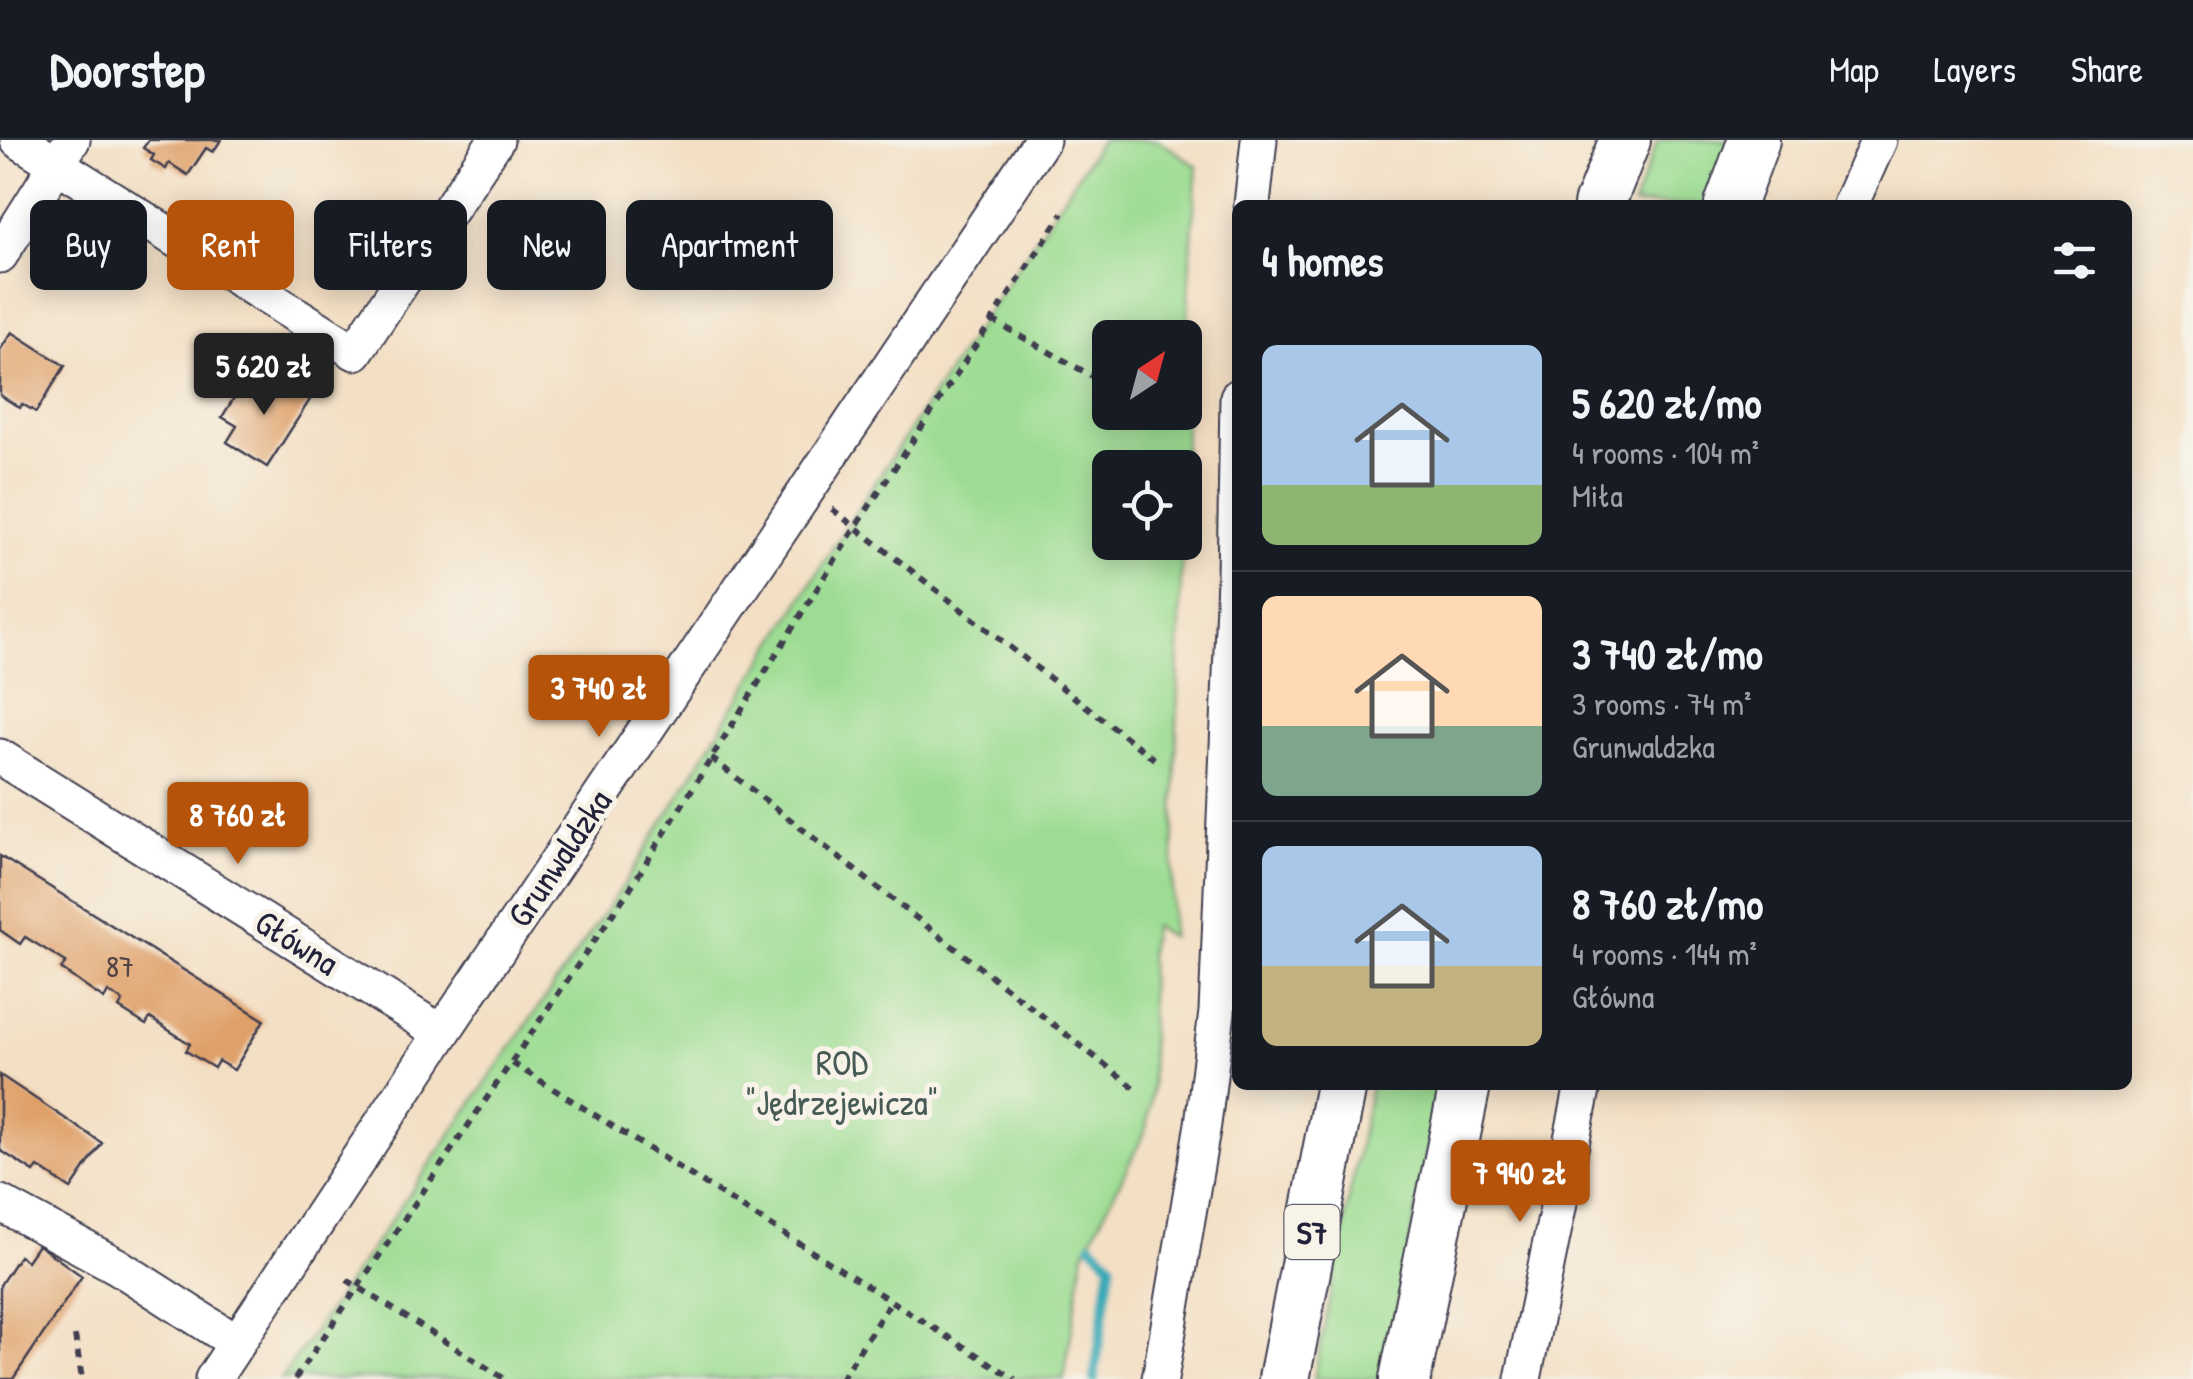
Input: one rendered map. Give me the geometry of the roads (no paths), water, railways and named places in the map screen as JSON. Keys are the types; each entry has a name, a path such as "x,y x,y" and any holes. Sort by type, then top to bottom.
{"highway":[{"path":"1601,200 1625,140"},
{"path":"1732,200 1754,140"},
{"name":"S7","path":"1284,1379 1340,1090"},
{"path":"1404,1379 1464,1090"}],"street":[{"path":"18,140 64,152 355,352 496,140"},
{"name":"Grunwaldzka","path":"213,1379 1042,140"},
{"path":"1253,200 1259,140"},
{"path":"1852,200 1879,140"},
{"path":"0,255 64,152"},
{"path":"1160,1379 1218,1012 1232,674"},
{"name":"Główna","path":"0,757 442,1032"},
{"path":"1523,1379 1582,1090"},
{"path":"0,1204 117,1266 237,1343"}],"waterway":[{"path":"1091,1244 1111,1263 1094,1379"}],"park label":[{"name":"ROD \"Jędrzejewicza\"","path":"842,1082"}]}
